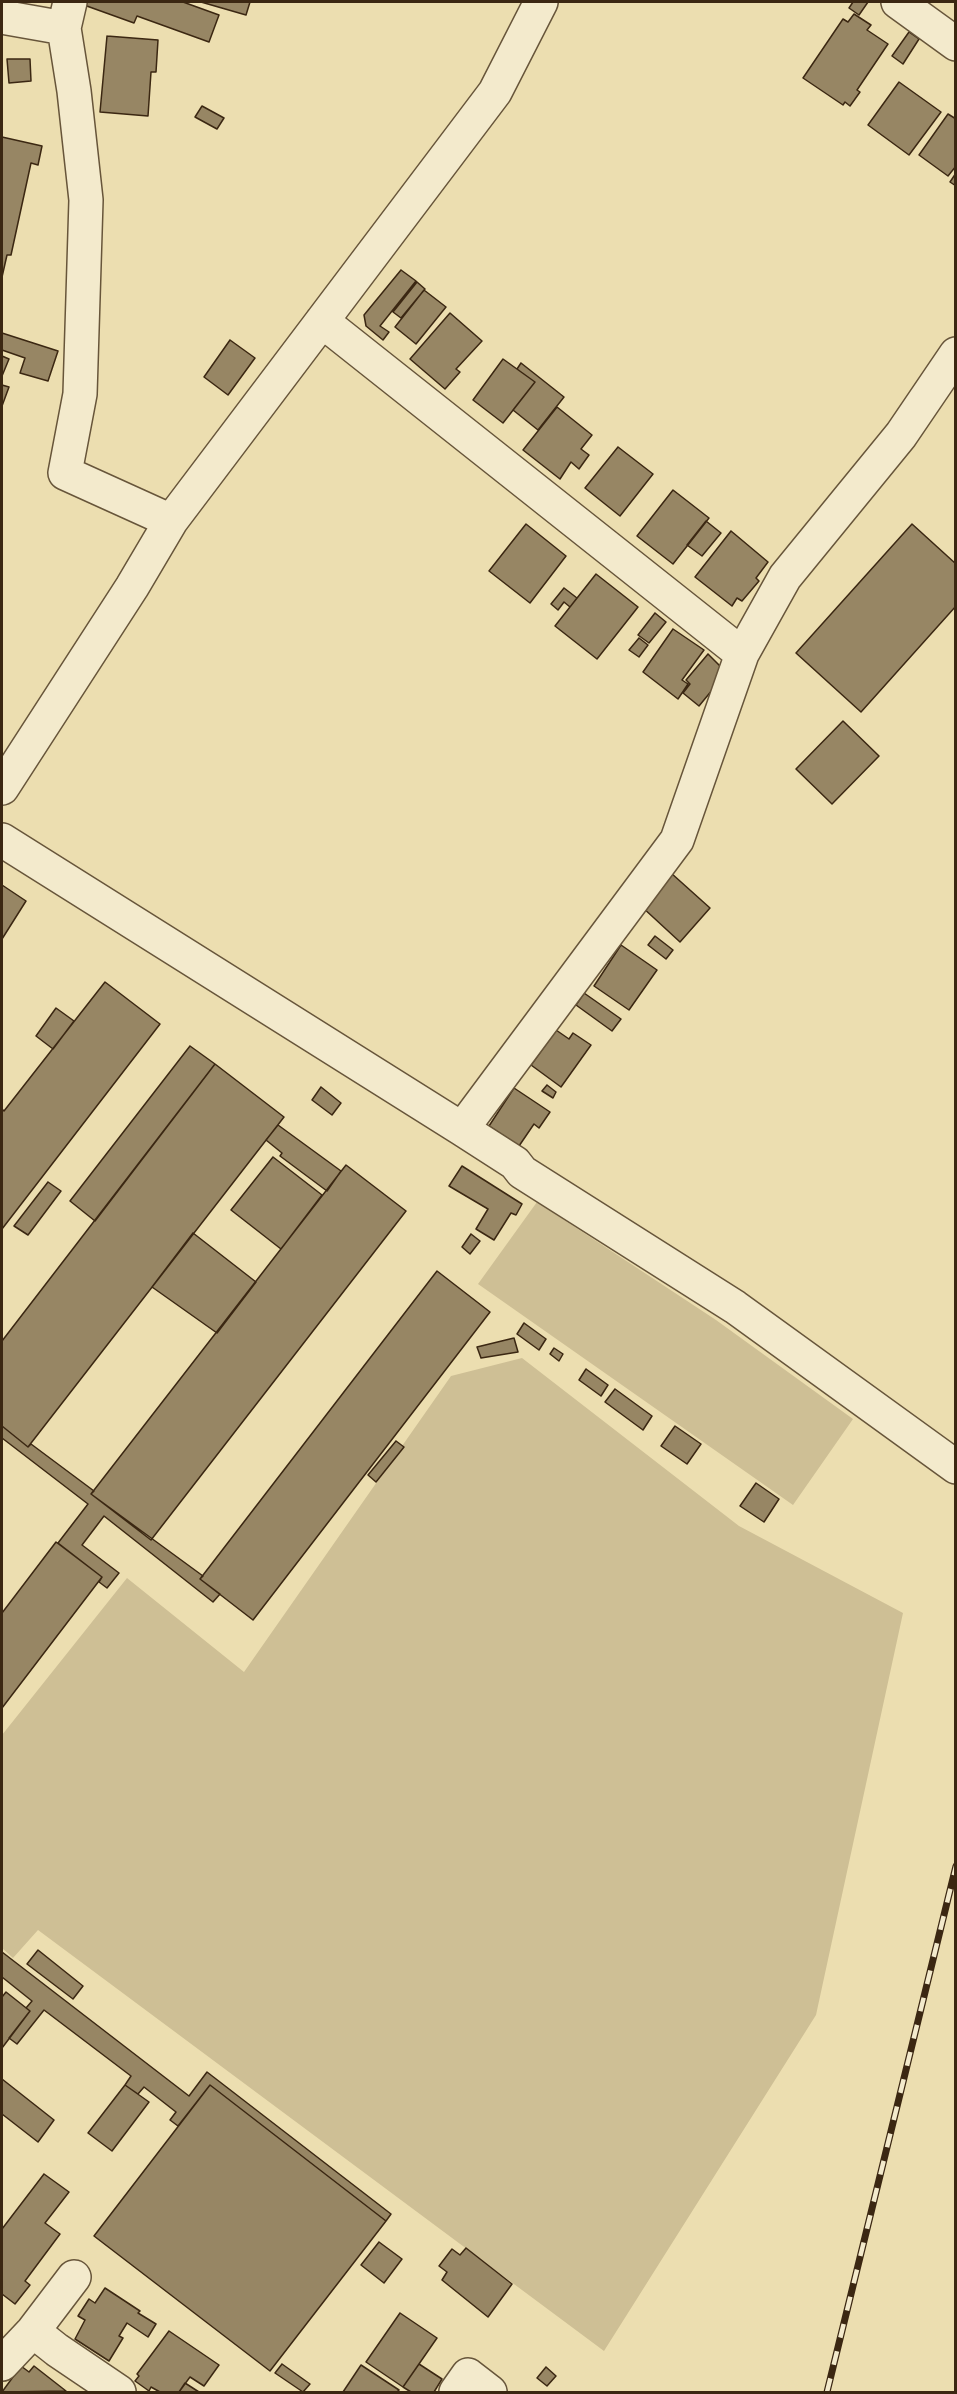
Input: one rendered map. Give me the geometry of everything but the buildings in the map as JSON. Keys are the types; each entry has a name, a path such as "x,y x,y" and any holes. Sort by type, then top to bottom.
{"street":[{"path":"2,788 132,587 171,521 495,92 541,2"},
{"path":"897,2 956,44"},
{"path":"2,17 67,15 86,200 80,394 65,474 171,521"},
{"path":"322,321 742,654"},
{"path":"462,1129 677,840 742,654 785,577 901,435 956,354"},
{"path":"2,840 462,1129 515,1163 522,1172 735,1307 956,1467"},
{"path":"2,2364 33,2331 74,2277"},
{"path":"33,2331 119,2392"},
{"path":"456,2392 468,2375 490,2392"}],"shaded area":[{"path":"537,1202 716,1320 853,1419 793,1505 478,1284"},
{"path":"522,1358 739,1526 903,1613 816,2015 604,2351 38,1930 13,1958 2,1948 2,1735 127,1578 244,1672 451,1376"}],"railway":[{"path":"827,2392 956,1866"}]}
